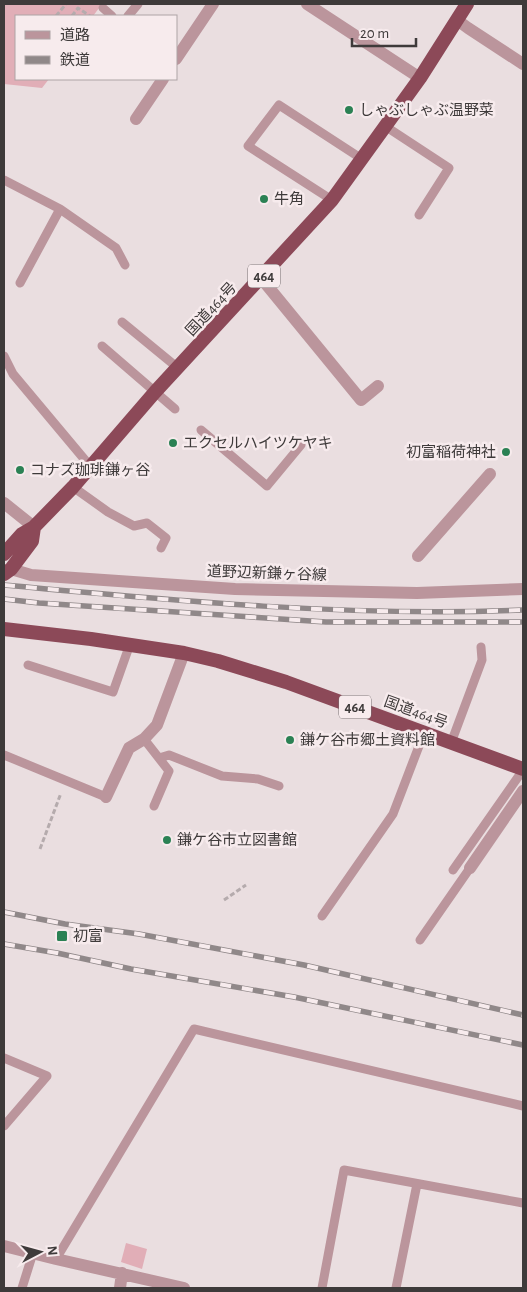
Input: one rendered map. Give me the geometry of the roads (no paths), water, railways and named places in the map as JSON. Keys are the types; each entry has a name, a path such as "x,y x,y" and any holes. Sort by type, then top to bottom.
{"highway":[{"name":"国道464号","path":"4,554 22,534 34,527 73,487 155,392 332,200 420,78 467,4"},
{"name":"国道464号","path":"7,572 32,541 34,527"},
{"name":"国道464号","path":"4,629 130,644 184,653 251,670 523,769"}],"street":[{"path":"178,56 213,4"},
{"path":"307,4 420,78"},
{"path":"457,20 523,64"},
{"path":"136,119 162,80"},
{"path":"261,278 361,400 378,386"},
{"path":"418,556 490,474"},
{"path":"4,503 34,527"},
{"name":"道野辺新鎌ヶ谷線","path":"7,572 236,589 417,593 523,589"},
{"path":"106,797 129,748 144,739 157,725 184,653"},
{"path":"470,868 523,791"},
{"path":"4,1246 184,1288"},
{"path":"120,1288 122,1274"}],"lane":[{"path":"129,15 138,4"},
{"path":"103,8 111,15"},
{"path":"332,200 248,146 279,105 362,159"},
{"path":"385,126 449,168 419,215"},
{"path":"4,180 60,209 116,248 125,265"},
{"path":"20,283 60,209"},
{"path":"122,322 178,368"},
{"path":"102,346 175,409"},
{"path":"4,356 13,374 90,466"},
{"path":"201,430 267,486 301,445"},
{"path":"73,487 108,512 134,526 147,523 166,538 161,548"},
{"path":"28,665 113,692 130,644"},
{"path":"451,743 482,660 481,647"},
{"path":"322,916 393,814 424,733"},
{"path":"144,739 169,770 154,806"},
{"path":"4,755 106,797"},
{"path":"159,758 169,755 222,776 258,779 279,786"},
{"path":"453,870 523,769"},
{"path":"420,940 470,868"},
{"path":"56,1259 194,1029 523,1106"},
{"path":"4,1058 47,1076 4,1126"},
{"path":"322,1288 344,1170 523,1203"},
{"path":"396,1288 418,1184"},
{"path":"22,1288 33,1253"}],"railway":[{"path":"4,585 133,597 263,606 393,611 523,610"},
{"path":"4,599 326,622 523,622"},
{"path":"4,912 65,924 139,934 304,965 523,1015"},
{"path":"4,944 131,969 294,997 523,1045"}],"place":[{"name":"しゃぶしゃぶ温野菜","path":"349,110"},
{"name":"牛角","path":"264,199"},
{"name":"エクセルハイツケヤキ","path":"173,443"},
{"name":"初富稲荷神社","path":"506,452"},
{"name":"コナズ珈琲鎌ヶ谷","path":"20,470"},
{"name":"鎌ケ谷市郷土資料館","path":"290,740"},
{"name":"鎌ケ谷市立図書館","path":"167,840"},
{"name":"初富","path":"62,936"}]}
